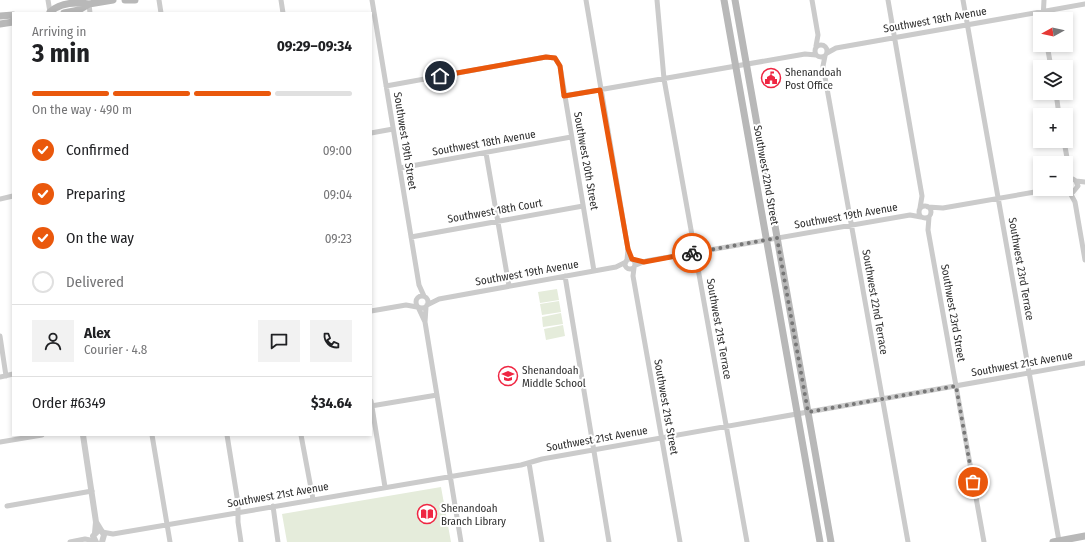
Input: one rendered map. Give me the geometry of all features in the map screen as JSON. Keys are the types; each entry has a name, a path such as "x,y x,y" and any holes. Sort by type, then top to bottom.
{"main road":[{"path":"50,12 56,6 70,3 77,2 89,4 113,0"},
{"path":"125,0 135,0"},
{"name":"Southwest 22nd Street","path":"724,0 820,542"},
{"name":"Southwest 22nd Street","path":"735,0 831,542"},
{"path":"69,12 79,10 89,4"},
{"path":"0,16 12,15"},
{"path":"0,24 12,22"},
{"path":"1057,542 1085,536"}],"street":[{"path":"48,0 49,12"},
{"path":"159,0 161,12"},
{"path":"281,0 283,12"},
{"name":"Southwest 19th Street","path":"372,0 419,285 425,297"},
{"name":"Southwest 21st Street","path":"586,0 600,90 680,542"},
{"name":"Southwest 21st Terrace","path":"657,0 664,79 747,542"},
{"path":"564,96 806,54 817,56 826,54 824,46 818,35 812,0"},
{"path":"888,0 922,197 920,208"},
{"name":"Southwest 23rd Terrace","path":"963,0 1030,373 1057,542"},
{"path":"1043,11 1044,0"},
{"path":"89,4 90,12"},
{"name":"Southwest 18th Avenue","path":"815,47 824,46 836,48 1085,4"},
{"path":"806,54 815,47 818,35"},
{"name":"Southwest 22nd Terrace","path":"815,47 817,56 823,66 908,542"},
{"name":"Southwest 18th Avenue","path":"826,54 836,48"},
{"name":"Southwest 22nd Terrace","path":"823,66 826,54"},
{"name":"Southwest 20th Street","path":"386,86 553,57 560,66 594,271"},
{"path":"372,133 393,130"},
{"name":"Southwest 18th Avenue","path":"400,168 571,137"},
{"path":"486,152 509,286"},
{"path":"1073,177 1077,189 1075,202 1085,260"},
{"path":"1075,181 1085,183"},
{"path":"1073,189 1077,189 1085,183"},
{"path":"922,197 928,207 940,209 1033,193"},
{"path":"0,198 12,196"},
{"path":"1072,196 1075,202"},
{"name":"Southwest 18th Court","path":"411,237 583,206"},
{"name":"Southwest 19th Avenue","path":"910,215 920,208 928,207"},
{"name":"Southwest 23rd Street","path":"928,207 928,230 984,542"},
{"name":"Southwest 23rd Street","path":"920,208 919,213 928,230"},
{"path":"929,216 940,209"},
{"name":"Southwest 19th Avenue","path":"425,297 439,299 910,215 922,217 929,216"},
{"path":"565,276 609,542"},
{"name":"Southwest 19th Street","path":"417,299 419,285"},
{"path":"372,311 406,305 417,299 425,297 428,301 425,322"},
{"path":"417,299 418,307 425,322 461,542"},
{"name":"Southwest 19th Avenue","path":"427,306 439,299"},
{"path":"406,305 422,309 427,306"},
{"path":"0,336 6,376"},
{"name":"Southwest 21st Avenue","path":"70,542 85,539 98,539 113,534 450,477 1085,363"},
{"path":"0,377 12,374"},
{"path":"372,405 437,395"},
{"path":"372,411 385,487"},
{"path":"0,442 36,436"},
{"path":"83,436 98,539"},
{"path":"152,436 170,542"},
{"path":"227,436 238,504 241,542"},
{"path":"301,436 313,499"},
{"path":"529,463 542,542"},
{"path":"7,506 92,491"},
{"path":"273,506 278,542"}],"green space":[{"path":"557,289 559,300 540,303 538,292"},
{"path":"559,301 561,312 542,315 540,304"},
{"path":"561,313 563,324 543,327 542,317"},
{"path":"563,325 565,336 546,340 544,329"},
{"path":"441,487 451,542 287,542 282,514"}],"way so far":[{"path":"692,253 777,238 808,412 956,386 973,482"}],"place":[{"name":"Shenandoah Post Office","path":"771,78"},
{"name":"Shenandoah Middle School","path":"508,376"},
{"name":"Shenandoah Branch Library","path":"427,514"}],"route":[{"path":"440,76 546,57 555,58 560,66 564,96 600,90 628,249 632,259 634,261 637,260 644,262 692,253"}]}
